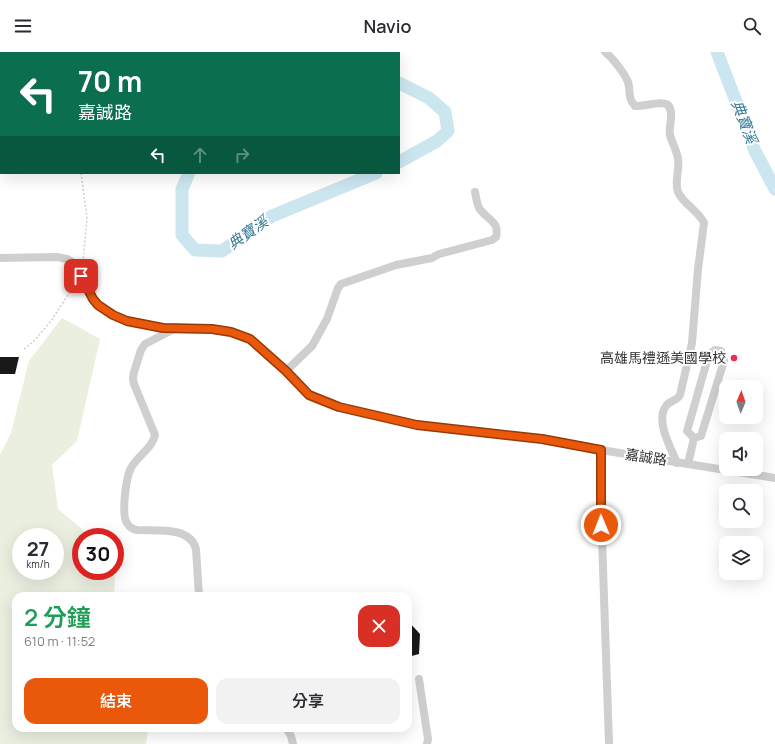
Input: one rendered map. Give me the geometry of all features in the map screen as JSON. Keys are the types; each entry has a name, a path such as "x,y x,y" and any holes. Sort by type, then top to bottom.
{"street":[{"path":"605,52 610,55 628,81 630,102 635,106 663,103 668,106 671,111 668,131 679,162 678,191 683,200 701,217 704,223 698,268 692,343 680,395 678,399 666,406 663,414 665,434 677,463"},
{"path":"286,371 312,346 327,319 338,288 341,284 396,265 432,258 439,254 492,240 496,237 498,230 496,225 482,212 478,206 476,192"},
{"name":"嘉誠路","path":"0,258 57,257 67,259 75,264 93,299 98,305 113,315 127,321 163,328 212,329 231,332 250,339 286,371 309,395 339,407 417,425 542,439 677,463 775,478"},
{"path":"177,328 145,344 141,350 134,372 134,384 155,435 152,442 130,469 124,515 126,523 131,528 137,530 174,532 183,534 194,543 196,550 199,592"},
{"path":"716,350 721,351 724,361 701,436 694,438 687,431 709,354 716,350"},
{"path":"688,464 694,438"},
{"path":"601,450 601,509 609,744"},
{"path":"419,678 428,739 427,744"},
{"path":"288,732 293,744"}],"shaded area":[{"path":"62,318 100,339 77,441 52,465 58,509 80,528 72,528 72,580 115,580 114,592 12,592 12,732 148,732 146,744 0,744 0,455 11,433 29,361"}],"building":[{"path":"0,357 19,357 15,374 0,374"},
{"path":"412,625 420,634 419,654 412,656"}],"waterway":[{"name":"典寶溪","path":"717,52 755,151 775,189"},
{"name":"典寶溪","path":"400,84 429,98 445,112 448,131 437,141 400,161"},
{"name":"典寶溪","path":"189,174 182,189 182,235 195,250 222,251 272,216 374,174"}],"place":[{"name":"高雄馬禮遜美國學校","path":"734,358"}],"route":[{"path":"81,276 93,299 98,305 113,315 127,321 163,328 212,329 231,332 250,339 286,371 309,395 339,407 417,425 542,439 601,450 601,525"}]}
